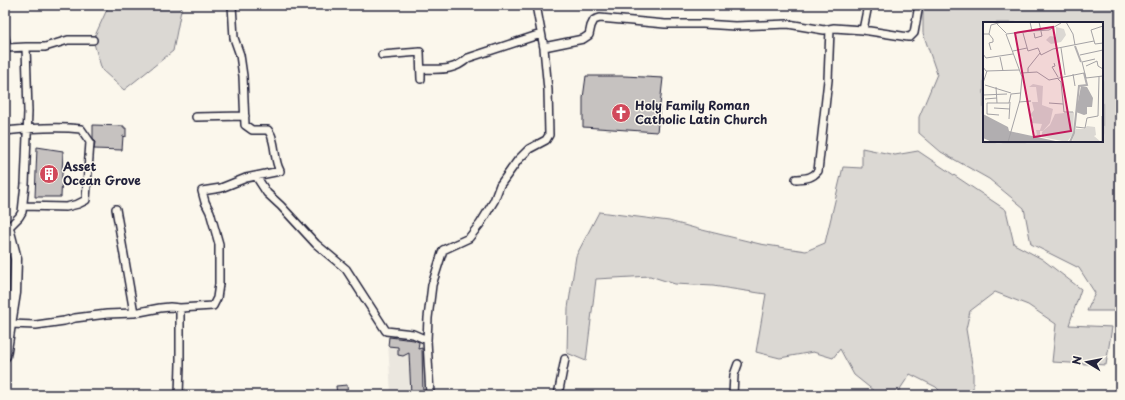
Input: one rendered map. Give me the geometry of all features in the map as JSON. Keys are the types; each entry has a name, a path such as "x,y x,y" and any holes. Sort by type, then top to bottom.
{"main road":[{"path":"5,356 15,293 16,259 7,227"}],"street":[{"path":"10,324 36,325 75,318 107,314 134,313 160,308 212,306 217,298 219,288 219,244 202,190 221,188 240,180 280,171 277,166 272,138 268,130 252,130 245,126 243,76 240,55 234,38 232,5"},
{"path":"430,395 427,340 432,285 443,250 469,238 480,224 494,200 500,185 518,160 529,149 546,140 549,135 548,90 544,47 536,5"},
{"path":"863,30 868,5"},
{"path":"544,47 583,38 589,35 594,20 600,18 665,24 735,26 788,24 824,30 830,28 863,30 910,36 914,33 919,5"},
{"path":"796,179 814,176 818,171 828,80 830,28"},
{"path":"382,55 420,52 421,79 421,69 448,69 463,63 468,58 541,34"},
{"path":"5,38 7,48 45,47 68,40 93,40"},
{"path":"7,227 19,217 23,206 28,112 26,47"},
{"path":"196,117 245,116"},
{"path":"5,131 27,128 64,127 81,129 90,142 86,200 66,207 23,206"},
{"path":"256,176 267,193 316,244 346,269 386,331 413,334 427,340"},
{"path":"116,209 134,313"},
{"path":"179,395 180,308"},
{"path":"558,395 565,359"},
{"path":"733,395 734,376 738,364"}],"shaded area":[{"path":"109,5 182,5 173,51 124,90 102,70 93,40"},
{"path":"923,5 1120,5 1120,311 1087,311 1095,293 1079,268 1031,244 1024,208 989,179 941,152 919,133 919,117 937,74 923,33"},
{"path":"862,148 895,155 918,151 1006,210 1014,244 1042,259 1081,289 1069,325 1112,327 1106,365 1052,362 1056,324 1028,305 995,292 970,311 966,329 973,370 973,395 944,395 936,387 910,374 898,392 879,395 854,375 840,349 833,358 813,352 780,358 756,352 766,294 713,286 675,284 650,276 596,279 586,361 567,353 568,308 576,256 599,212 669,221 760,244 806,251 825,243 843,167 862,168"},
{"path":"388,333 410,335 424,341 427,395 391,395"}],"building":[{"name":"Holy Family Roman Catholic Latin Church","path":"586,76 663,78 657,132 583,127 583,98"},
{"path":"93,125 124,126 124,128 126,128 126,137 123,136 122,150 94,149 95,142 93,138"},
{"name":"Asset Ocean Grove","path":"37,147 63,151 61,197 35,197"},
{"path":"389,337 419,342 418,349 422,348 423,395 411,395 409,353 403,356 398,355 398,347 388,346"},
{"path":"347,385 348,395 337,395 336,386"}],"place":[{"name":"Holy Family Roman Catholic Latin Church","path":"621,113"},
{"name":"Asset Ocean Grove","path":"49,174"}]}
